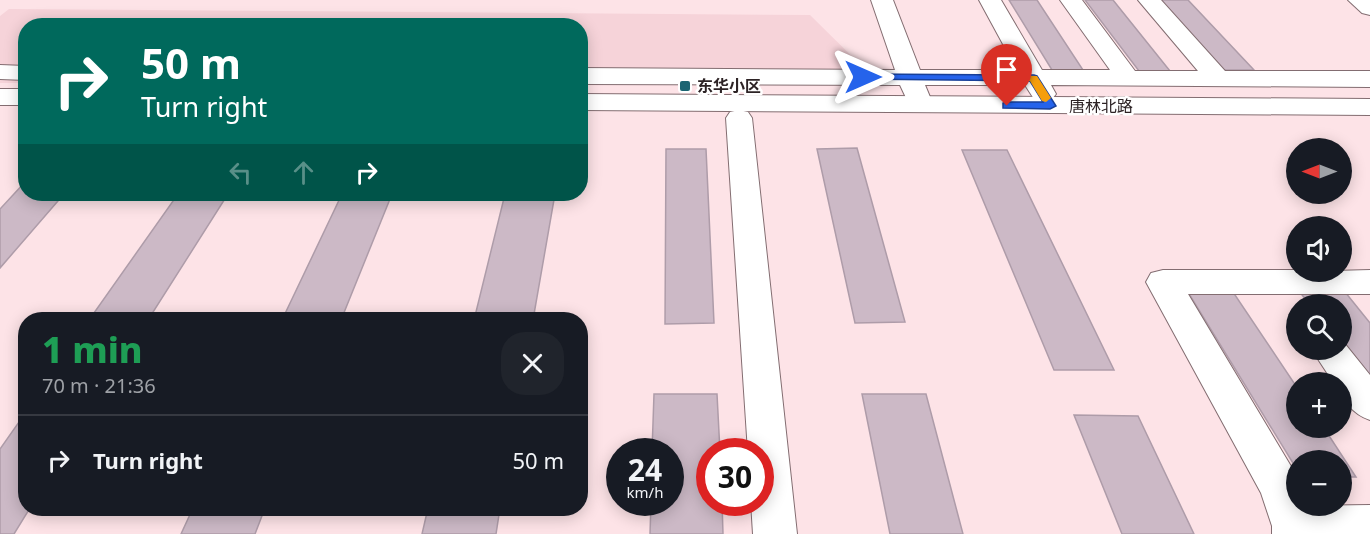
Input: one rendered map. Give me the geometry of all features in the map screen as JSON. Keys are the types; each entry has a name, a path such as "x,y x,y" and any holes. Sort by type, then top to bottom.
{"street":[{"path":"882,0 920,105"},
{"path":"990,0 1050,106"},
{"path":"1071,0 1128,78"},
{"path":"1149,0 1219,79"},
{"path":"1359,0 1370,8"},
{"path":"0,72 18,73"},
{"path":"588,76 1370,80"},
{"path":"0,97 18,98"},
{"name":"唐林北路","path":"588,102 1370,106"},
{"path":"0,115 18,115"},
{"name":"唐林北路","path":"588,117 1370,120"},
{"path":"740,118 775,534"},
{"path":"1370,282 1290,293 1163,282 1280,487 1294,530 1370,526"},
{"path":"1337,360 1370,404"}],"shaded area":[{"path":"9,9 810,15 879,83 588,83 588,18 18,18 18,83 0,83 0,16"}],"building":[{"path":"1009,0 1037,0 1083,70 1052,70"},
{"path":"1085,0 1113,0 1170,71 1139,71"},
{"path":"1160,0 1188,0 1254,70 1223,70"},
{"path":"857,148 905,322 855,323 817,149"},
{"path":"666,149 706,149 714,323 665,324"},
{"path":"962,150 1007,150 1114,370 1054,370"},
{"path":"18,190 18,201 58,201 0,268 0,209"},
{"path":"173,201 224,201 153,312 95,312"},
{"path":"339,201 389,201 344,312 286,312"},
{"path":"503,201 554,201 534,312 476,312"},
{"path":"1296,287 1341,287 1347,294 1301,294"},
{"path":"1186,289 1231,289 1287,372 1286,438 1331,438 1338,450 1286,452"},
{"path":"1352,301 1370,323 1370,385 1351,360"},
{"path":"654,394 717,394 719,438 696,438 696,516 722,516 723,534 650,534 651,516 684,516 684,438 652,438"},
{"path":"862,394 926,394 963,534 890,534"},
{"path":"1074,415 1138,416 1194,534 1122,534"},
{"path":"18,423 18,516 25,516 14,534 0,534 0,449"},
{"path":"189,516 262,516 255,534 181,534"},
{"path":"426,516 499,516 496,534 422,534"}],"slow traffic":[{"path":"1008,78 1034,78 1046,98"}],"place":[{"name":"东华小区","path":"685,86"}],"route":[{"path":"863,77 1034,78 1050,106 1007,106"}]}
